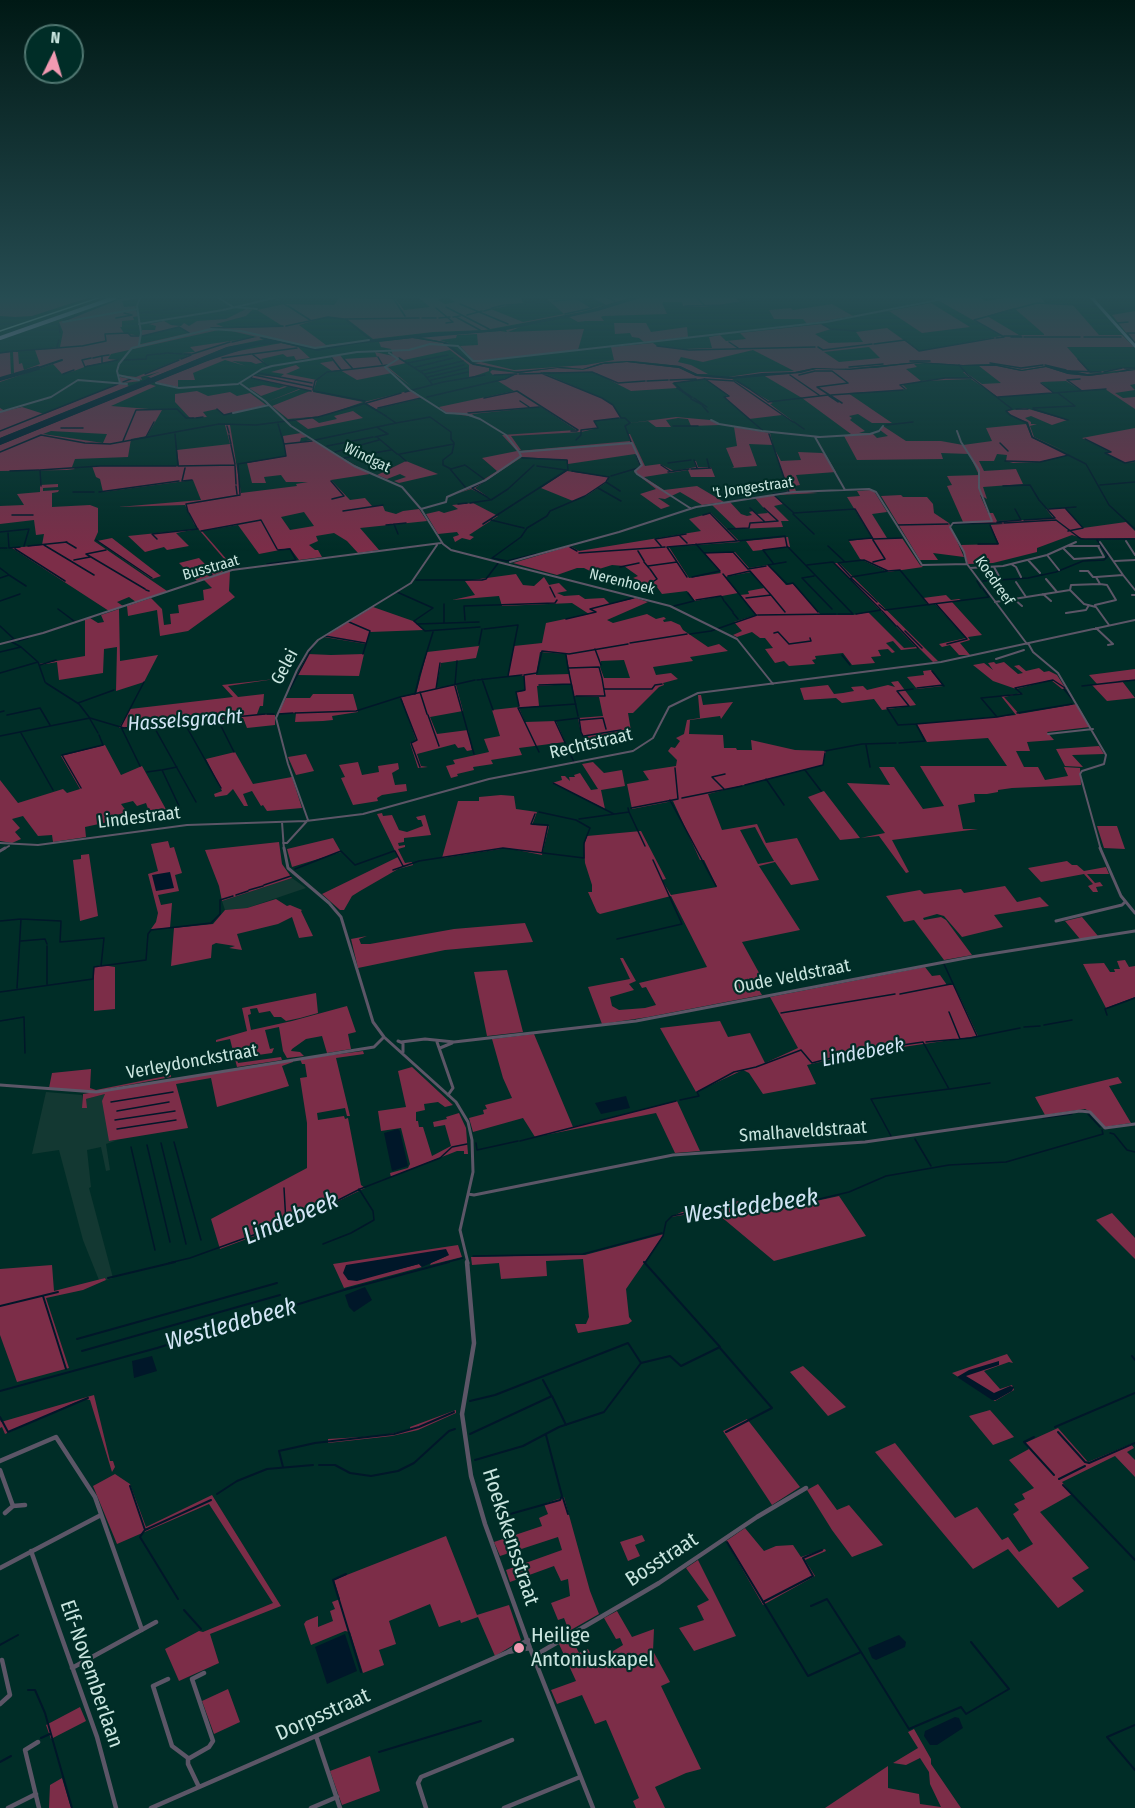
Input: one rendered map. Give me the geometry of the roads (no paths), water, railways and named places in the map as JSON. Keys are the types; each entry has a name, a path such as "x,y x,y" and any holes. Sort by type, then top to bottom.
{"street":[{"path":"0,412 47,399 74,382"},
{"path":"111,382 127,384"},
{"path":"402,382 446,413 466,414 480,419 506,435 521,456 486,480 447,497 446,502 421,509"},
{"path":"156,383 179,388 241,384"},
{"name":"Windgat","path":"241,384 286,420 354,466 399,484 421,509 442,543"},
{"path":"233,413 269,405"},
{"path":"711,420 719,424 815,437 864,435 875,433 883,426"},
{"name":"Koedreef","path":"957,431 961,442 980,470 979,488 992,522 950,525 967,564 1033,652"},
{"path":"815,437 845,490"},
{"path":"519,452 632,443 642,465 635,471 637,474 690,508"},
{"name":"'t Jongestraat","path":"507,563 619,532 690,508 787,493 845,490 875,491 922,566 967,564"},
{"path":"1125,541 1135,555"},
{"path":"970,568 994,567 1028,560 1047,555 1076,542"},
{"name":"Nerenhoek","path":"442,543 457,552 650,599 716,628 742,643 773,684"},
{"name":"Busstraat","path":"0,644 43,633 232,570 442,543"},
{"path":"1068,546 1099,544 1103,546 1135,590"},
{"path":"1063,548 1074,560 1104,557 1099,544"},
{"name":"Busstraat","path":"436,545 447,548"},
{"name":"Gelei","path":"306,821 301,798 277,730 278,710 313,644 411,583 436,545"},
{"path":"1047,555 1059,570"},
{"path":"1028,560 1040,573"},
{"path":"1115,561 1135,560"},
{"path":"1011,564 1016,567 1021,577"},
{"path":"994,567 1000,578"},
{"path":"1080,571 1095,569"},
{"path":"1088,571 1093,577 1123,575"},
{"path":"1097,577 1102,584"},
{"path":"1046,579 1057,592"},
{"path":"1016,582 1026,597"},
{"path":"1130,582 1135,582"},
{"path":"1071,585 1107,585 1116,600 1094,606 1084,604 1070,590 1071,585"},
{"path":"994,602 1070,590"},
{"path":"1043,594 1051,601"},
{"path":"1014,599 1022,606"},
{"path":"1066,613 1086,610 1089,605"},
{"path":"1094,606 1109,625"},
{"name":"Rechtstraat","path":"282,822 379,811 489,779 622,754 649,743 657,732 666,711 686,697 941,662 1135,620"},
{"path":"1096,628 1113,644 1108,645"},
{"path":"1014,646 1033,652 1058,673 1093,729 1106,755 1106,762 1082,771 1080,774 1102,855 1127,903 1135,913"},
{"path":"996,659 1024,650"},
{"path":"1048,734 1093,729"},
{"path":"283,843 287,843 306,821"},
{"name":"Hoekskensstraat","path":"282,822 285,862 291,872 329,903 341,917 370,1017 385,1038 399,1044 403,1053 462,1110 471,1132 473,1172 460,1230 470,1273 474,1343 472,1364 463,1399 463,1428 477,1499 530,1648 593,1808"},
{"name":"Lindestraat","path":"0,843 38,845 187,825 282,822"},
{"path":"0,851 10,845"},
{"path":"1056,921 1135,903"},
{"name":"Oude Veldstraat","path":"437,1042 636,1021 961,959 1135,931"},
{"name":"Verleydonckstraat","path":"0,1086 96,1092 374,1047 385,1038"},
{"path":"399,1044 425,1039 437,1042 453,1088 448,1095"},
{"name":"Oude Veldstraat","path":"440,1048 454,1042"},
{"name":"Smalhaveldstraat","path":"468,1194 474,1195 673,1155 866,1142 1080,1111 1090,1112 1105,1128 1135,1124"},
{"path":"0,1461 56,1437 89,1488 101,1515 142,1630"},
{"path":"0,1470 14,1506"},
{"name":"Bosstraat","path":"534,1656 659,1583 757,1517 806,1488"},
{"path":"5,1513 14,1506 25,1504"},
{"path":"0,1568 101,1515"},
{"name":"Elf-Novemberlaan","path":"31,1551 97,1737 116,1808"},
{"path":"72,1668 156,1622"},
{"name":"Dorpsstraat","path":"151,1808 508,1652 528,1640"},
{"name":"Dorpsstraat","path":"508,1652 530,1648"},
{"path":"0,1704 10,1695 2,1660"},
{"path":"188,1759 209,1747 213,1741 192,1679 204,1673"},
{"path":"168,1679 153,1686 172,1746 188,1759"},
{"path":"316,1736 340,1808"},
{"path":"426,1808 418,1782 421,1777 512,1740"},
{"path":"38,1742 25,1750 39,1808"},
{"path":"188,1759 188,1764 199,1787"},
{"path":"504,1808 581,1777"},
{"path":"8,1808 36,1794"},
{"path":"311,1808 337,1797"}],"waterway":[{"path":"271,382 311,391"},
{"path":"290,382 312,387"},
{"path":"313,390 315,382"},
{"path":"405,392 442,382"},
{"path":"427,397 490,382"},
{"path":"564,382 613,405 621,418 625,418 630,423 625,426 631,442"},
{"path":"617,382 626,382"},
{"path":"679,382 674,383 682,390"},
{"path":"710,382 729,396 724,397 762,430"},
{"path":"736,382 793,422"},
{"path":"739,382 750,389"},
{"path":"801,382 819,395"},
{"path":"842,403 817,387 847,382"},
{"path":"905,389 900,385 917,382"},
{"path":"978,382 1012,409 1006,411 1010,415 1027,423 1032,437 1068,455"},
{"path":"1070,382 1082,391"},
{"path":"1041,383 1054,393"},
{"path":"0,431 118,384"},
{"path":"677,388 691,398"},
{"name":"Hasselsgracht","path":"1082,391 1106,389"},
{"path":"751,390 767,401"},
{"path":"831,395 903,390"},
{"path":"314,391 365,401"},
{"path":"484,398 517,391 578,430"},
{"path":"683,391 692,397"},
{"name":"Hasselsgracht","path":"1054,393 1082,391"},
{"path":"365,403 401,393"},
{"name":"Hasselsgracht","path":"998,397 1054,393"},
{"path":"1033,408 1075,406 1058,393"},
{"path":"768,402 828,395"},
{"path":"829,396 838,402"},
{"path":"378,408 421,398"},
{"path":"694,398 707,407"},
{"path":"691,399 701,404"},
{"path":"520,401 529,407"},
{"path":"0,452 41,435 85,443 110,444 219,424 256,425 318,417 365,403"},
{"path":"365,403 386,416"},
{"path":"702,405 708,412"},
{"path":"468,413 539,407"},
{"path":"123,441 136,410 177,409 186,418 194,418"},
{"path":"217,409 224,415 232,413"},
{"path":"1016,409 1028,409"},
{"path":"1033,409 1068,420"},
{"path":"196,418 203,417"},
{"path":"387,417 396,423"},
{"path":"396,423 430,417 451,432 451,439 454,443"},
{"path":"576,440 581,435 581,430 598,428 594,421 619,418"},
{"path":"146,437 154,422"},
{"path":"794,422 804,429"},
{"path":"886,425 913,422"},
{"path":"315,440 396,423"},
{"path":"278,424 284,444"},
{"path":"227,426 229,433"},
{"path":"673,426 698,426"},
{"path":"61,428 83,428"},
{"path":"375,437 388,434 378,428"},
{"path":"571,431 577,431"},
{"path":"175,434 178,466 235,465"},
{"path":"769,434 789,492 773,494"},
{"path":"229,435 231,444"},
{"path":"327,446 373,437"},
{"path":"377,437 397,454"},
{"path":"1085,439 1111,452 1105,453 1125,463 1135,461"},
{"path":"335,452 379,440"},
{"path":"284,444 312,441"},
{"path":"1000,443 1008,451"},
{"path":"240,494 238,464 286,456 284,444"},
{"path":"400,454 454,444 452,453 443,460 443,465 451,469 465,465 484,479"},
{"path":"231,445 235,464"},
{"path":"344,458 391,450"},
{"path":"398,454 406,461"},
{"path":"636,455 640,465"},
{"path":"1005,461 1040,462 1068,455"},
{"path":"1068,455 1086,464 1109,505 1135,529"},
{"path":"522,458 567,460 568,470"},
{"path":"707,459 709,467"},
{"path":"668,463 691,460"},
{"path":"694,460 697,468"},
{"path":"488,498 491,500 508,489 534,465"},
{"path":"661,465 670,471"},
{"path":"41,486 40,470 100,466 176,466"},
{"path":"235,466 236,484"},
{"path":"537,466 566,470"},
{"path":"185,468 182,481 192,480"},
{"path":"611,476 638,468"},
{"path":"691,469 711,468"},
{"path":"450,469 466,488"},
{"path":"668,472 689,469"},
{"path":"10,471 39,470"},
{"path":"483,524 567,470"},
{"path":"572,471 609,477 606,482"},
{"path":"487,480 472,488 487,497"},
{"path":"99,492 179,481"},
{"path":"331,481 344,496 332,499"},
{"path":"536,554 507,561 492,558 521,537 527,528 547,516 550,511 585,496 606,482"},
{"path":"606,482 620,491"},
{"path":"1100,485 1135,482"},
{"path":"1003,486 1030,485 1039,500 1055,518 1024,520"},
{"path":"236,486 237,494"},
{"path":"598,488 621,501"},
{"path":"73,492 94,492"},
{"path":"188,512 186,504 240,495"},
{"path":"775,496 794,513 855,509 873,539 902,538"},
{"path":"470,503 490,500"},
{"path":"458,504 467,503"},
{"path":"343,511 383,505"},
{"path":"1049,509 1076,507"},
{"path":"750,508 765,522"},
{"path":"764,508 778,521 765,522"},
{"path":"997,522 1021,520 1015,509"},
{"path":"1066,509 1083,528 1070,531"},
{"path":"189,513 197,528"},
{"path":"703,515 710,513 737,541"},
{"path":"793,514 814,534"},
{"path":"12,515 33,515"},
{"path":"201,531 261,520 277,549"},
{"path":"491,520 524,528"},
{"path":"1004,523 1056,520 1070,531"},
{"path":"728,529 749,528 750,523 765,522"},
{"path":"394,524 406,523"},
{"path":"953,524 1002,523"},
{"path":"386,525 394,524"},
{"path":"394,524 398,534"},
{"path":"897,525 948,524"},
{"path":"978,544 998,544 990,525"},
{"path":"0,532 29,529 24,546"},
{"path":"157,539 152,534 198,529"},
{"name":"Hasselsgracht","path":"1070,531 1081,539 1135,539"},
{"path":"8,533 9,548 20,547"},
{"path":"661,546 655,539 686,534"},
{"path":"680,536 687,543"},
{"path":"737,541 785,536 787,546 853,614"},
{"path":"849,540 872,538"},
{"path":"96,540 152,578"},
{"path":"873,540 885,559 873,562"},
{"name":"Hasselsgracht","path":"983,581 1028,578 1056,572 1083,561 1104,560 1108,556 1097,540"},
{"path":"696,544 737,541"},
{"path":"28,546 66,542"},
{"path":"66,542 76,548"},
{"path":"677,562 667,547 696,544"},
{"path":"696,544 704,553"},
{"path":"44,545 94,575"},
{"path":"828,546 845,562 864,560 888,571"},
{"path":"570,547 577,551"},
{"path":"579,553 665,547"},
{"path":"773,563 763,550 787,547"},
{"path":"0,548 7,548"},
{"path":"15,549 65,581"},
{"path":"267,564 296,560 290,549 278,550"},
{"path":"106,550 86,554 145,589"},
{"path":"638,551 644,561"},
{"path":"704,553 733,552 748,569 766,566"},
{"path":"692,577 720,571 704,553"},
{"path":"74,560 90,557"},
{"path":"212,575 206,564 225,560"},
{"path":"416,580 482,580 486,579 499,562"},
{"path":"644,562 649,568"},
{"path":"648,566 677,562"},
{"path":"677,562 687,577"},
{"path":"786,562 768,565 787,584 793,583 818,612"},
{"path":"807,565 833,562 880,609"},
{"path":"844,562 838,563 850,576"},
{"path":"620,567 639,563"},
{"path":"0,568 8,574"},
{"path":"650,569 657,579 654,581"},
{"path":"888,571 900,570 929,605"},
{"path":"728,576 750,571 771,595"},
{"path":"851,577 888,571"},
{"path":"723,574 756,615"},
{"path":"0,578 9,575 26,586"},
{"path":"814,576 802,578 832,609"},
{"path":"851,578 877,602"},
{"name":"Hasselsgracht","path":"977,581 981,588"},
{"path":"646,585 650,582"},
{"path":"550,587 555,597"},
{"name":"Hasselsgracht","path":"929,605 989,597 983,589"},
{"path":"397,592 433,608 414,621 417,624"},
{"path":"674,606 694,601 688,593"},
{"path":"0,601 20,594"},
{"path":"746,598 771,595"},
{"path":"771,595 785,612"},
{"path":"696,600 721,596"},
{"path":"722,597 724,601"},
{"path":"566,619 596,612 590,609 633,598"},
{"path":"465,620 464,606 555,603 557,600"},
{"path":"725,602 733,612"},
{"path":"444,604 444,622"},
{"path":"936,604 967,639 947,644"},
{"name":"Hasselsgracht","path":"879,605 885,610 929,605"},
{"path":"58,609 74,621"},
{"name":"Hasselsgracht","path":"856,614 881,610"},
{"path":"882,611 896,626"},
{"path":"733,613 738,619"},
{"name":"Hasselsgracht","path":"758,615 836,614"},
{"name":"Hasselsgracht","path":"838,614 852,614"},
{"name":"Hasselsgracht","path":"690,634 711,631 757,615"},
{"path":"349,622 370,631 363,654"},
{"path":"417,624 479,622"},
{"path":"417,624 425,631 480,627"},
{"path":"484,629 518,625 508,676"},
{"path":"0,626 14,639 9,641"},
{"path":"897,626 918,648"},
{"path":"479,644 482,629"},
{"path":"905,631 922,648"},
{"path":"419,677 433,632"},
{"path":"774,633 778,632 789,644 811,641 810,638"},
{"name":"Hasselsgracht","path":"630,643 687,634"},
{"path":"325,636 365,643"},
{"path":"18,641 28,638"},
{"path":"12,642 21,647"},
{"name":"Hasselsgracht","path":"595,650 628,644"},
{"path":"0,652 21,647"},
{"path":"21,647 38,662"},
{"path":"290,689 312,648"},
{"name":"Hasselsgracht","path":"524,675 537,673 542,651 569,654 595,650"},
{"path":"595,650 601,665"},
{"path":"566,655 568,668"},
{"path":"842,655 850,665"},
{"path":"40,665 56,660"},
{"path":"455,684 457,661"},
{"path":"0,673 38,662"},
{"path":"38,662 45,682"},
{"path":"436,689 440,663"},
{"path":"568,668 599,667 605,696 576,696"},
{"path":"568,668 576,704"},
{"path":"932,671 944,686"},
{"name":"Hasselsgracht","path":"482,679 522,675"},
{"path":"519,706 516,692 525,690 524,676"},
{"path":"415,694 419,678"},
{"name":"Hasselsgracht","path":"477,680 482,679"},
{"path":"482,679 493,710"},
{"name":"Hasselsgracht","path":"436,689 475,680"},
{"path":"997,717 981,698 1022,694 1015,688 1053,680 1065,688"},
{"path":"1082,686 1135,680"},
{"path":"121,726 144,682"},
{"path":"46,683 79,704 89,717"},
{"path":"539,685 571,684"},
{"path":"604,689 652,689 655,685 662,684"},
{"path":"917,688 943,685"},
{"path":"455,686 474,754"},
{"name":"Hasselsgracht","path":"420,692 436,689"},
{"path":"913,689 897,691 909,706 887,708 898,725 916,724"},
{"path":"1064,689 1072,699"},
{"path":"78,703 114,690"},
{"name":"Hasselsgracht","path":"415,694 420,692"},
{"path":"420,692 427,714"},
{"name":"Hasselsgracht","path":"295,713 356,711 415,694"},
{"path":"401,699 417,740 411,743 420,767"},
{"path":"539,752 518,708 576,704"},
{"path":"576,704 578,716"},
{"path":"1017,713 1072,704"},
{"path":"7,715 40,708 50,725"},
{"path":"0,712 4,711"},
{"name":"Hasselsgracht","path":"278,714 293,713"},
{"name":"Hasselsgracht","path":"153,725 265,714"},
{"name":"Hasselsgracht","path":"267,714 274,714"},
{"path":"997,717 1013,714"},
{"path":"428,715 439,746"},
{"path":"916,724 997,717"},
{"name":"Hasselsgracht","path":"0,736 90,718 121,727"},
{"path":"574,762 555,721 579,718 581,732 589,748"},
{"path":"580,720 603,718 606,729"},
{"path":"90,719 98,733"},
{"path":"218,720 234,752"},
{"path":"185,724 221,788"},
{"path":"899,743 925,741 916,724"},
{"name":"Hasselsgracht","path":"121,727 153,725"},
{"path":"153,725 177,767"},
{"path":"121,727 140,766"},
{"path":"584,736 621,730"},
{"path":"21,733 53,790"},
{"path":"81,788 62,755 103,745 99,735"},
{"path":"825,751 862,744 896,743"},
{"path":"866,745 870,767"},
{"path":"766,780 823,765 825,753"},
{"path":"177,767 196,802"},
{"path":"177,767 162,770 179,806"},
{"path":"670,800 678,799 675,768"},
{"path":"147,772 161,770"},
{"path":"805,770 821,791"},
{"path":"724,789 712,777 725,774"},
{"path":"745,785 766,780"},
{"path":"766,780 784,805"},
{"path":"553,783 614,814"},
{"path":"682,798 742,786"},
{"path":"631,808 670,800"},
{"path":"670,800 716,886"},
{"path":"628,808 629,812"},
{"path":"539,812 576,820 590,828 584,843 584,858 542,853"},
{"path":"579,819 629,812"},
{"path":"629,812 645,846"},
{"path":"535,814 531,824 548,825 542,853"},
{"path":"393,870 419,861 503,848 542,853"},
{"path":"295,869 341,851 355,865 394,851"},
{"path":"395,851 403,866"},
{"path":"617,939 682,924 653,860"},
{"path":"264,885 291,876"},
{"path":"249,890 263,886"},
{"path":"236,895 248,891"},
{"path":"61,922 60,942 104,938 101,966 146,960 148,934 151,930 211,923 220,914 220,900 233,896"},
{"path":"0,921 21,919"},
{"path":"17,988 21,919"},
{"path":"21,919 61,921"},
{"path":"21,941 45,939 47,944"},
{"path":"47,946 47,984"},
{"path":"944,964 977,1036"},
{"path":"0,992 93,979 94,967 100,966"},
{"path":"900,994 951,984"},
{"path":"781,1013 895,994"},
{"name":"Lindebeek","path":"1107,1015 1105,1009 1135,998"},
{"path":"949,1012 960,1039"},
{"path":"0,1021 24,1017 25,1053"},
{"name":"Lindebeek","path":"1044,1025 1072,1020"},
{"name":"Lindebeek","path":"1024,1027 1040,1026"},
{"name":"Lindebeek","path":"960,1039 1020,1028"},
{"name":"Lindebeek","path":"926,1042 960,1039"},
{"name":"Lindebeek","path":"680,1100 699,1096 697,1092 734,1072 756,1067 801,1050 812,1063 854,1052 923,1042 949,1089 871,1099 891,1136"},
{"path":"950,1089 990,1083"},
{"path":"111,1102 173,1092"},
{"name":"Lindebeek","path":"520,1141 676,1101"},
{"path":"117,1111 169,1102"},
{"path":"115,1120 175,1111"},
{"path":"1043,1118 1072,1114"},
{"path":"1088,1114 1100,1127"},
{"path":"117,1129 176,1120"},
{"name":"Westledebeek","path":"645,1263 663,1236 666,1222 672,1216 725,1205 794,1205 849,1192 886,1176 949,1165 1006,1162 1103,1134 1102,1130"},
{"name":"Westledebeek","path":"1110,1133 1114,1134 1127,1150 1135,1152"},
{"path":"915,1139 931,1166"},
{"name":"Lindebeek","path":"476,1143 477,1150 518,1141"},
{"path":"174,1142 201,1240"},
{"path":"161,1143 186,1244"},
{"name":"Lindebeek","path":"359,1189 440,1158 452,1147 467,1144"},
{"path":"147,1145 170,1242"},
{"path":"131,1147 155,1250"},
{"path":"284,1188 286,1223"},
{"name":"Lindebeek","path":"169,1263 190,1258 309,1215 359,1189"},
{"path":"323,1244 351,1233 374,1220 373,1211 359,1189"},
{"name":"Westledebeek","path":"473,1256 583,1254 662,1233"},
{"name":"Westledebeek","path":"444,1263 463,1258"},
{"name":"Lindebeek","path":"108,1278 175,1262"},
{"name":"Westledebeek","path":"0,1391 157,1348 344,1290 449,1262"},
{"path":"641,1363 670,1356 681,1366 720,1347 644,1262"},
{"path":"77,1339 277,1283"},
{"name":"Lindebeek","path":"0,1306 58,1292"},
{"path":"82,1351 280,1295"},
{"path":"43,1296 66,1369"},
{"path":"470,1401 495,1395 628,1343 641,1363"},
{"path":"720,1348 772,1408 726,1432"},
{"path":"1132,1356 1135,1360"},
{"path":"566,1425 604,1412 641,1363"},
{"path":"543,1380 551,1395"},
{"path":"1055,1427 1135,1393"},
{"path":"470,1434 552,1396 566,1425"},
{"path":"0,1417 8,1432 88,1398"},
{"path":"283,1467 279,1451 315,1443 394,1434 419,1427 454,1412"},
{"path":"475,1460 523,1446 566,1425"},
{"path":"319,1465 335,1465 350,1473 371,1476 398,1471 414,1463 449,1431 455,1429"},
{"path":"1058,1432 1085,1462 1089,1463 1135,1443"},
{"path":"496,1518 560,1500 562,1496 546,1435"},
{"path":"1034,1437 1024,1442 1054,1475"},
{"path":"217,1494 237,1481 267,1469 313,1465"},
{"path":"1059,1479 1085,1466"},
{"path":"1063,1485 1135,1560"},
{"path":"130,1486 145,1530 211,1500"},
{"path":"563,1498 568,1514"},
{"path":"144,1531 140,1537 178,1599"},
{"path":"727,1542 763,1602"},
{"path":"763,1602 813,1576 803,1558 822,1550"},
{"path":"346,1574 333,1580 361,1672"},
{"path":"811,1606 827,1599 861,1652"},
{"path":"763,1602 808,1676 861,1652"},
{"path":"184,1610 201,1629"},
{"path":"0,1645 18,1635"},
{"path":"861,1652 909,1729 961,1707 966,1714 1009,1689 971,1642"},
{"path":"28,1690 35,1690 45,1713 72,1808"},
{"path":"379,1752 481,1721"},
{"path":"1135,1725 1107,1737 1135,1770"},
{"path":"41,1738 50,1734"},
{"path":"0,1762 11,1756"}],"place":[{"name":"Heilige Antoniuskapel","path":"519,1648"}]}
